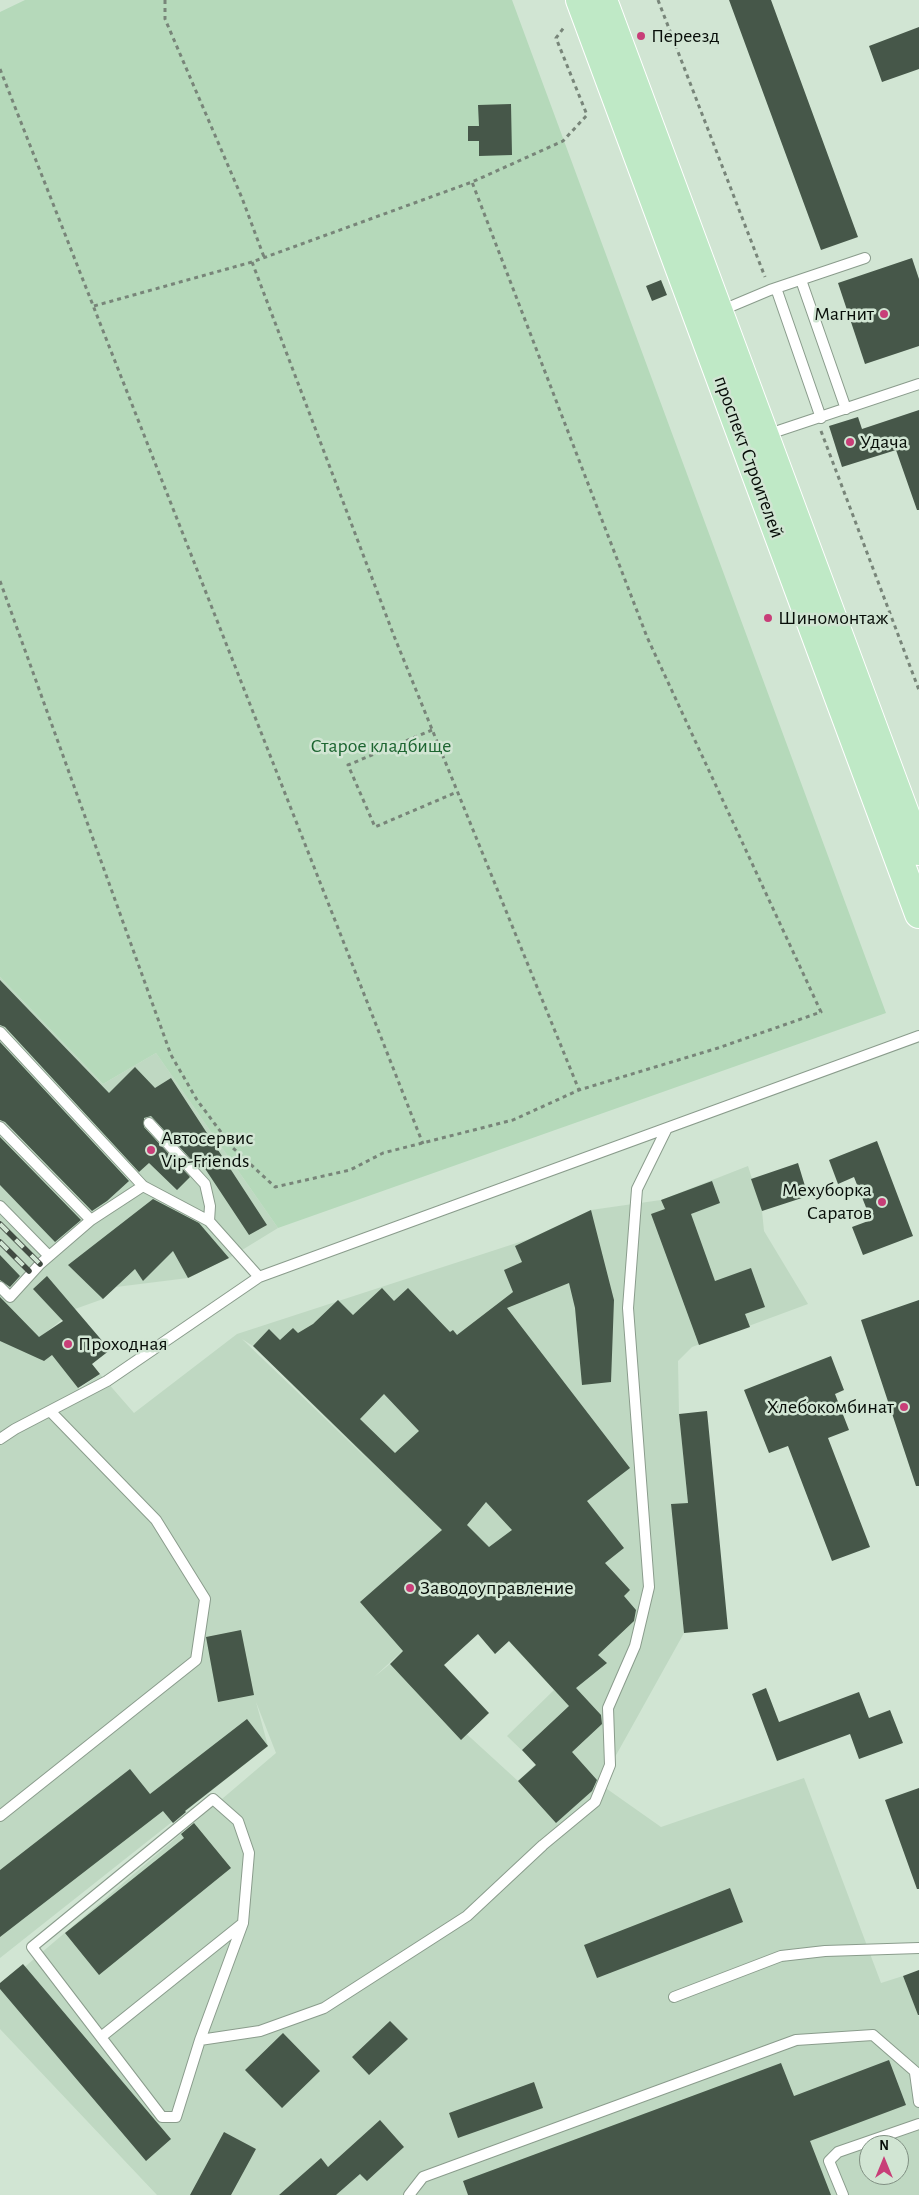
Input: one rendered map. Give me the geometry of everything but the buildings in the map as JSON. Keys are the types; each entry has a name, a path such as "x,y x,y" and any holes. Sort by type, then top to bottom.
{"main road":[{"name":"проспект Строителей","path":"603,0 919,851"},
{"name":"проспект Строителей","path":"575,9 919,914"}],"lane":[{"path":"719,312 776,288 865,258"},
{"path":"800,280 846,409"},
{"path":"776,288 820,418"},
{"path":"765,436 919,384"},
{"path":"0,1032 143,1186 210,1222 259,1277"},
{"path":"0,1439 107,1381 259,1277 919,1036"},
{"path":"149,1123 205,1184 210,1206 210,1222"},
{"path":"0,1127 91,1220"},
{"path":"200,2040 260,2031 324,2008 467,1916 543,1845 595,1802 610,1765 608,1708 635,1646 649,1587 628,1308 637,1189 668,1128"},
{"path":"0,1287 10,1297 49,1256 91,1220 143,1186"},
{"path":"0,1206 49,1256"},
{"path":"0,1816 196,1660 205,1599 156,1520 50,1411"},
{"path":"213,1798 238,1821 250,1853 243,1923 200,2040 176,2117 162,2117 32,1947 213,1798"},
{"path":"101,2037 243,1923"},
{"path":"674,1997 781,1956 826,1951 919,1948"},
{"path":"408,2195 423,2177 796,2040 873,2035 917,2074 919,2102"},
{"path":"842,2195 829,2161 838,2152 919,2124"}],"path":[{"path":"164,0 165,19 242,198 264,258"},
{"path":"94,306 264,258 472,182 563,141 587,115 556,38 575,9"},
{"path":"0,69 423,1144"},
{"path":"0,581 171,1055 197,1100 232,1147 275,1187 350,1170 383,1153 513,1120 579,1090 718,1048 821,1012 647,637 472,182"},
{"path":"252,262 390,627 579,1090"},
{"path":"432,730 348,765 374,827 457,792"}],"shaded area":[{"path":"0,977 103,1084 156,1053 278,1228 229,1258 188,1278 116,1287 103,1299 75,1309 29,1346 43,1361 52,1355 79,1389 100,1374 134,1413 237,1334 529,1239 591,1210 661,1200 748,1166 762,1211 764,1231 808,1304 692,1347 678,1361 679,1414 688,1503 671,1505 684,1633 600,1784 661,1827 804,1778 881,1983 903,1976 919,2017 919,2195 157,2195 0,2029 0,1988 276,1753 256,1702 268,1746 0,1958","holes":["242,1339 253,1346 387,1478","465,1594 554,1690 507,1736 536,1764 518,1781 390,1664 374,1677"]}],"green space":[{"name":"Старое кладбище","path":"25,0 512,0 886,1013 278,1228 156,1053 103,1084 0,977 0,12"}],"railway":[{"path":"0,1224 40,1264"},
{"path":"0,1242 29,1271"}],"place":[{"name":"Переезд","path":"641,36"},
{"name":"Магнит","path":"884,314"},
{"name":"Удача","path":"850,442"},
{"name":"Шиномонтаж","path":"768,618"},
{"name":"Автосервис Vip-Friends","path":"151,1150"},
{"name":"Мехуборка Саратов","path":"882,1202"},
{"name":"Проходная","path":"68,1344"},
{"name":"Хлебокомбинат","path":"904,1407"},
{"name":"Заводоуправление","path":"410,1588"}]}
